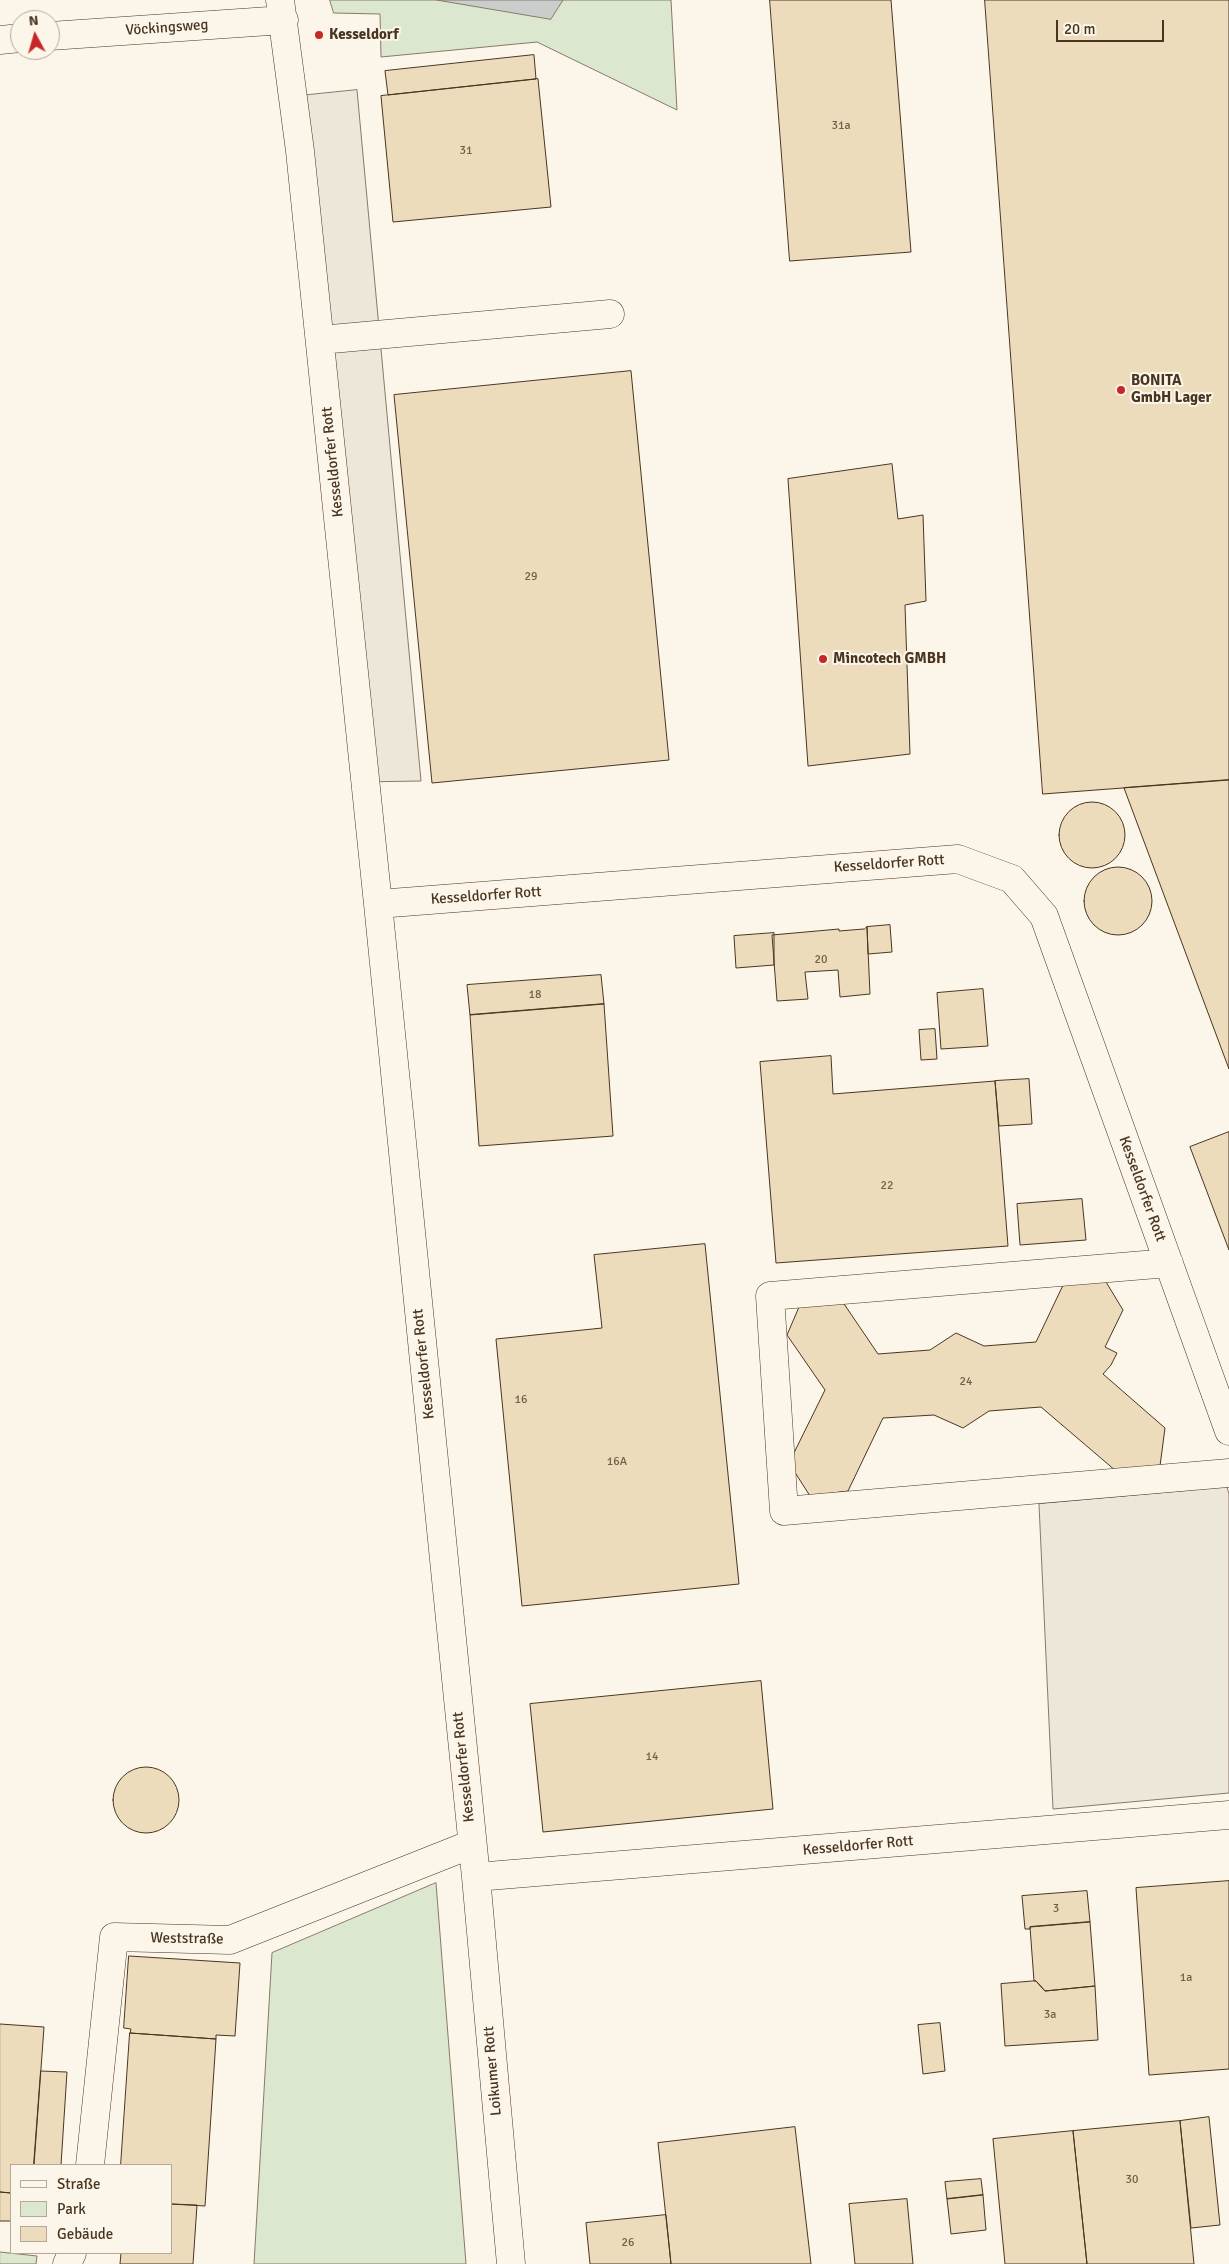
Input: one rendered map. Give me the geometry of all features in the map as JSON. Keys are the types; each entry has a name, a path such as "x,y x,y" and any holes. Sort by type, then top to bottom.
{"street":[{"name":"Vöckingsweg","path":"60,35 282,10"},
{"name":"Kesseldorfer Rott","path":"282,10 300,151 320,340 476,1877 1229,1815"},
{"path":"320,340 610,314"},
{"name":"Kesseldorfer Rott","path":"378,904 958,859 1012,880 1044,916 1229,1431"},
{"path":"1169,1263 770,1296 784,1511 1229,1473"},
{"name":"Weststraße","path":"90,2164 114,1937 230,1940 472,1844"},
{"name":"Loikumer Rott","path":"476,1877 511,2264"}],"green space":[{"path":"330,0 671,0 677,110 537,42 381,57 380,14 334,13"},
{"path":"436,1883 466,2264 254,2264 272,1953"},
{"path":"0,2252 37,2256 36,2264 0,2264"}],"shaded area":[{"path":"437,0 563,0 551,19"},
{"path":"357,90 421,781 359,782 289,97"},
{"path":"1227,1487 1229,1494 1229,1793 1053,1809 1039,1504"}],"building":[{"path":"770,0 891,0 911,252 790,261"},
{"name":"BONITA GmbH Lager","path":"985,0 1229,0 1229,780 1043,794"},
{"path":"534,55 536,79 388,95 385,71"},
{"path":"538,79 551,207 393,222 381,96"},
{"path":"631,371 669,760 432,783 394,395"},
{"path":"892,464 898,519 923,515 926,601 905,605 910,754 808,766 788,479"},
{"path":"1229,780 1229,1069 1124,788"},
{"path":"1092,802 1105,805 1115,812 1122,822 1125,835 1122,848 1115,858 1105,865 1092,868 1079,865 1069,858 1062,848 1059,835 1062,822 1069,812 1079,805"},
{"path":"1111,867 1125,867 1137,872 1147,882 1152,894 1152,908 1147,920 1137,930 1125,935 1111,935 1099,930 1089,920 1084,908 1084,894 1089,882 1099,872"},
{"path":"890,925 892,952 868,954 867,927"},
{"path":"867,927 870,994 840,997 838,970 805,972 808,999 777,1001 772,935 839,929 839,931 864,929"},
{"path":"774,933 774,965 736,968 734,936"},
{"path":"601,975 604,1004 470,1015 467,985"},
{"path":"983,989 988,1046 941,1049 937,993"},
{"path":"604,1004 613,1136 479,1146 470,1015"},
{"path":"935,1029 937,1059 921,1060 919,1030"},
{"path":"831,1056 833,1094 995,1081 1008,1246 776,1263 760,1062"},
{"path":"1029,1079 1032,1124 999,1126 995,1081"},
{"path":"1229,1132 1229,1250 1190,1147"},
{"path":"1082,1199 1086,1240 1020,1245 1017,1204"},
{"path":"705,1244 739,1584 522,1606 496,1339 602,1328 594,1255"},
{"path":"1103,1277 1123,1310 1105,1347 1117,1353 1111,1365 1103,1374 1165,1428 1160,1466 1123,1477 1041,1407 989,1411 963,1428 934,1415 883,1418 848,1491 810,1496 789,1463 825,1390 787,1335 802,1300 840,1298 878,1354 930,1350 956,1333 984,1346 1036,1342 1065,1281"},
{"path":"761,1681 773,1809 543,1832 530,1704"},
{"path":"146,1767 159,1770 169,1777 176,1787 179,1800 176,1813 169,1823 159,1830 146,1833 133,1830 123,1823 116,1813 113,1800 116,1787 123,1777 133,1770"},
{"path":"1229,1881 1229,2069 1149,2075 1136,1888"},
{"path":"1087,1891 1090,1922 1025,1929 1022,1896"},
{"path":"1090,1922 1095,1986 1045,1991 1034,1981 1030,1927"},
{"path":"129,1956 240,1963 235,2036 216,2035 216,2039 130,2033 131,2029 124,2028"},
{"path":"1036,1981 1045,1991 1095,1986 1098,2040 1005,2046 1001,1984"},
{"path":"940,2023 945,2071 923,2074 918,2025"},
{"path":"0,2024 44,2027 34,2164 10,2164 10,2193 0,2192"},
{"path":"130,2033 216,2039 205,2206 172,2204 172,2164 121,2164"},
{"path":"41,2071 67,2072 61,2164 34,2164"},
{"path":"1209,2117 1220,2225 1191,2228 1180,2121"},
{"path":"1180,2121 1194,2264 1087,2264 1073,2131"},
{"path":"795,2127 811,2264 671,2264 658,2143"},
{"path":"1073,2131 1087,2264 1005,2264 993,2139"},
{"path":"981,2179 983,2195 947,2199 945,2182"},
{"path":"0,2192 10,2193 10,2221 0,2221"},
{"path":"983,2195 986,2230 951,2234 947,2199"},
{"path":"907,2199 913,2264 855,2264 849,2204"},
{"path":"172,2204 197,2205 193,2264 120,2264 121,2254 172,2254"},
{"path":"666,2215 671,2264 590,2264 586,2223"}],"place":[{"name":"Kesseldorf","path":"319,35"},
{"name":"BONITA GmbH Lager","path":"1121,390"},
{"name":"Mincotech GMBH","path":"823,659"}]}
